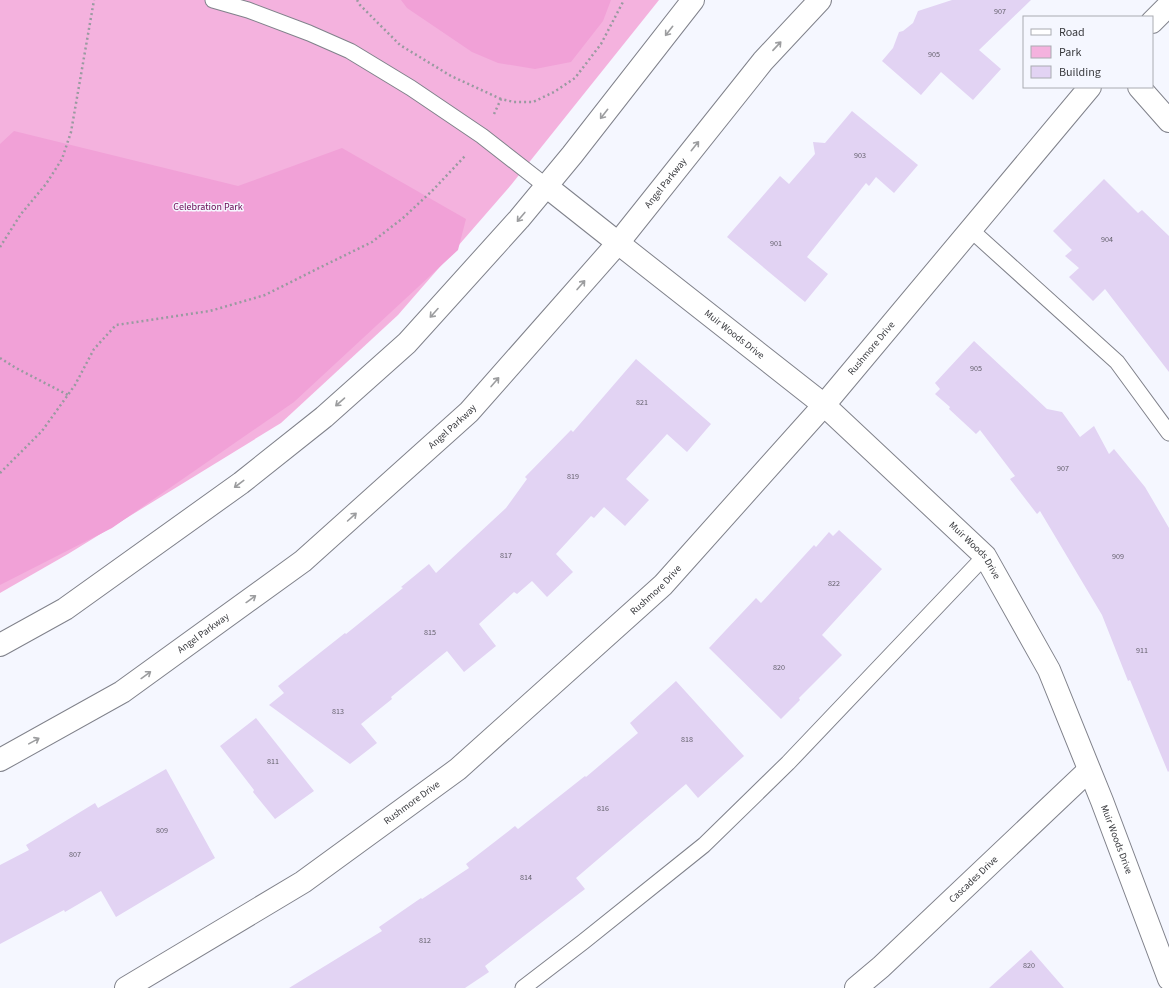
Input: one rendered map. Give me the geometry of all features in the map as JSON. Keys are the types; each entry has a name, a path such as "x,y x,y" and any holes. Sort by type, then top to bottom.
{"street":[{"path":"0,645 65,609 241,483 324,417 407,344 515,224 693,0"},
{"name":"Angel Parkway","path":"0,760 122,692 303,561 469,412 618,243 762,61 820,0"},
{"path":"1153,21 1169,5"},
{"name":"Rushmore Drive","path":"126,988 303,882 458,769 663,585 824,405 1089,88"},
{"path":"1140,88 1169,121"},
{"name":"Muir Woods Drive","path":"546,186 824,405 985,556 1049,670 1090,770 1169,979"},
{"name":"Cascades Drive","path":"856,988 887,961 1090,770"}],"lane":[{"path":"213,0 248,10 309,32 350,51 411,88 482,136 546,186"},
{"path":"971,230 1117,362 1169,433"},
{"path":"523,988 704,845 788,763 985,556"}],"path":[{"path":"0,247 21,214 46,184 62,159 71,132 94,0"},
{"path":"357,0 360,5 400,45 451,76 501,99 514,102 533,102 554,92 575,78 601,44 624,0"},
{"path":"0,473 42,431 75,385 94,349 116,325 210,311 265,294 372,242 403,218 459,164 482,136 501,99"},
{"path":"0,358 68,395"}],"green space":[{"name":"Celebration Park","path":"0,0 659,0 511,185 398,315 281,423 68,554 0,593"},
{"path":"401,0 611,0 603,21 571,62 535,69 498,63 472,52 407,8"},
{"path":"14,131 238,186 342,148 466,219 458,250 294,402 112,528 0,585 0,144"}],"building":[{"path":"952,0 1031,0 979,50 1001,69 973,100 941,72 921,95 882,61 893,48 899,32 903,31 913,23 918,11"},
{"path":"852,111 918,165 894,193 876,177 869,186 866,183 807,257 828,274 805,302 727,237 780,176 789,184 815,154 813,142 825,143"},
{"path":"1104,179 1138,213 1142,210 1169,236 1169,372 1105,289 1093,301 1069,277 1079,268 1065,256 1072,250 1053,231"},
{"path":"974,341 1047,409 1062,412 1080,437 1094,426 1109,454 1114,449 1145,487 1169,528 1168,772 1130,680 1128,681 1102,615 1040,511 1037,514 1010,479 1015,476 980,430 976,434 935,394 940,389 935,383"},
{"path":"636,359 711,424 687,452 667,434 626,479 649,500 625,526 604,507 594,518 591,516 556,554 573,572 547,597 532,581 517,594 514,592 479,624 496,646 464,672 447,651 391,697 392,699 361,724 377,743 350,764 269,705 284,693 278,686 403,588 401,587 429,564 436,573 506,508 527,479 525,477 571,430 573,432"},
{"path":"839,530 882,569 822,635 842,655 799,698 800,700 781,719 709,648 756,598 761,603 814,545 816,547 829,532 833,536"},
{"path":"676,681 744,756 698,798 686,784 576,878 585,889 485,966 489,972 465,988 289,988 382,931 379,927 421,898 422,899 469,868 466,864 515,826 518,829 585,776 586,777 638,733 630,723"},
{"path":"256,718 314,791 275,819 253,792 254,790 220,746"},
{"path":"166,769 215,858 116,917 101,891 65,912 64,910 0,944 0,865 29,850 26,845 95,803 98,808"},
{"path":"1031,950 1064,988 989,988"}]}
